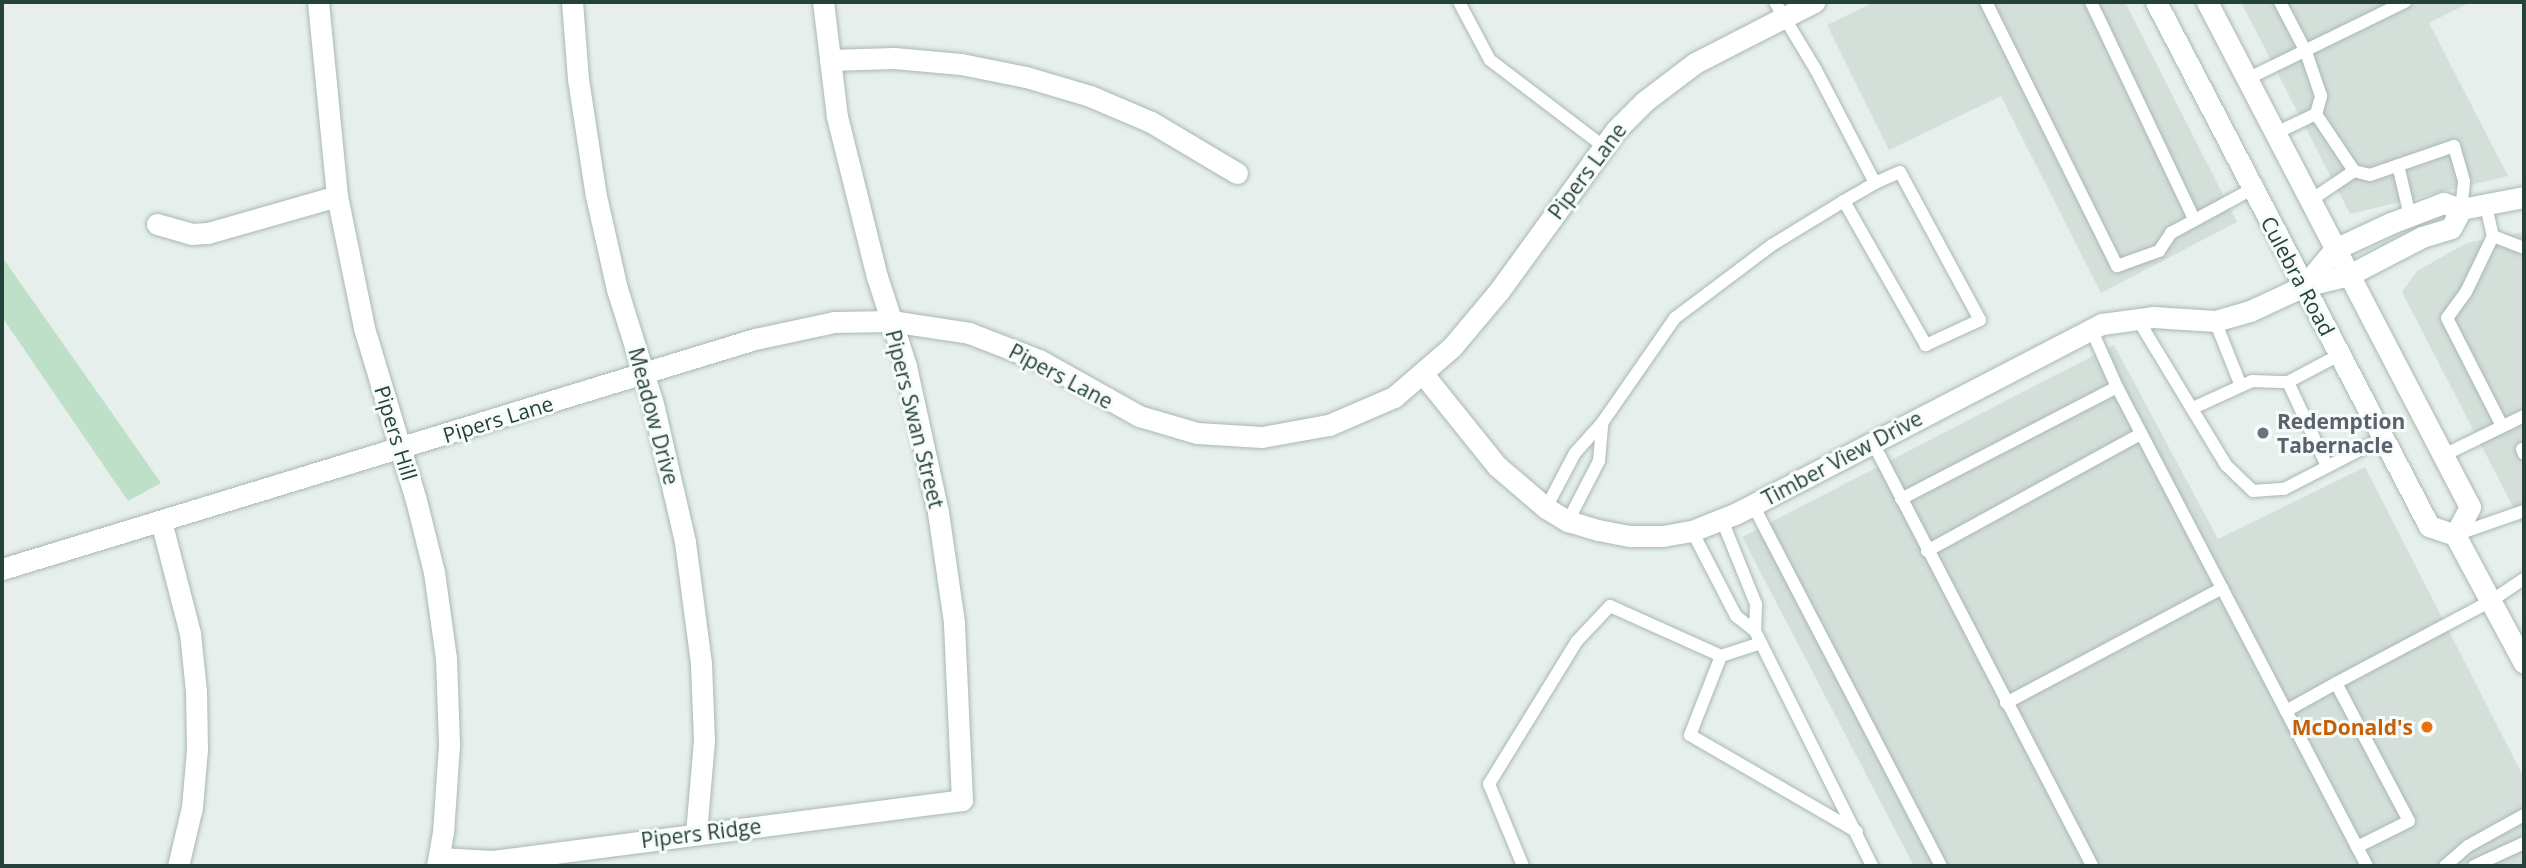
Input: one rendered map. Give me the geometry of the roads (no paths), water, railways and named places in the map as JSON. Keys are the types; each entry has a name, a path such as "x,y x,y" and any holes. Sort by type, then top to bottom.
{"street":[{"name":"Pipers Hill","path":"318,2 337,196 364,328 401,449 433,572 446,658 449,745 438,862"},
{"name":"Meadow Drive","path":"572,2 579,92 594,186 617,289 643,373 685,542 701,663 704,740 696,834"},
{"name":"Pipers Swan Street","path":"822,2 837,117 891,321 906,366 938,512 954,622 962,800"},
{"name":"Pipers Lane","path":"2,569 643,373 797,328 834,322 891,321 951,330 1003,344 1039,360 1139,416 1177,428 1220,436 1262,438 1329,425 1380,404 1423,374 1452,347 1490,301 1616,130 1669,81 1780,9 1814,2"},
{"name":"Culebra Road","path":"2155,2 2428,526 2455,535"},
{"path":"2207,2 2470,507 2455,535 2524,663"},
{"path":"830,60 894,58 948,63 1026,77 1090,96 1151,122 1237,173"},
{"path":"158,224 192,234 208,233 337,196"},
{"name":"Timber View Drive","path":"2304,286 2335,249 2410,216 2443,203 2461,209 2485,202 2524,197"},
{"name":"Timber View Drive","path":"1423,374 1497,466 1546,508 1569,521 1630,536 1663,536 1692,531 1722,520 2091,329 2137,318 2214,321 2250,311 2304,286 2349,275 2422,237 2451,228 2461,209"},
{"path":"161,521 190,633 196,691 197,749 192,807 178,866"},
{"name":"Pipers Ridge","path":"438,862 493,861 962,800"}],"lane":[{"path":"1459,2 1490,60 1604,146"},
{"path":"1986,2 2117,266 2159,251 2171,233 2252,189"},
{"path":"2091,2 2194,219"},
{"path":"2276,133 2316,114 2321,96 2306,52 2280,2"},
{"path":"2247,79 2405,2"},
{"path":"1780,9 1875,183"},
{"path":"2316,114 2354,171 2370,175 2454,146 2464,182 2461,209"},
{"path":"2398,165 2410,216"},
{"path":"2311,200 2354,171"},
{"path":"1546,508 1575,453 1602,423 1675,318 1772,246 1844,201 1875,183 1900,172 1980,320 1926,345 1844,201"},
{"path":"2485,202 2493,236 2466,292 2447,318 2502,426"},
{"path":"2493,236 2524,248"},
{"path":"2137,318 2226,465 2253,491 2284,489 2383,438"},
{"path":"2214,321 2241,386"},
{"path":"2091,329 2141,434 2367,866"},
{"path":"2193,408 2252,381 2288,382 2339,355"},
{"path":"2288,382 2327,466"},
{"path":"1901,499 2117,387"},
{"path":"2444,454 2524,416"},
{"path":"1569,521 1599,461 1602,423"},
{"path":"1927,551 2141,434"},
{"path":"1872,443 2092,866"},
{"path":"1752,505 1941,866"},
{"path":"2455,535 2524,510"},
{"path":"1722,520 1756,604 1755,631"},
{"path":"1692,531 1736,616 1755,631 1872,866"},
{"path":"2286,711 2491,601 2524,579"},
{"path":"2006,703 2222,588"},
{"path":"1523,866 1489,784 1577,641 1610,606 1721,656 1761,643"},
{"path":"1721,656 1690,735 1857,832"},
{"path":"2336,684 2409,821 2357,846"},
{"path":"2445,866 2468,846 2524,815"},
{"path":"2474,866 2524,843"}],"place":[{"name":"Redemption Tabernacle","path":"2263,433"},
{"name":"McDonald's","path":"2427,727"}]}
